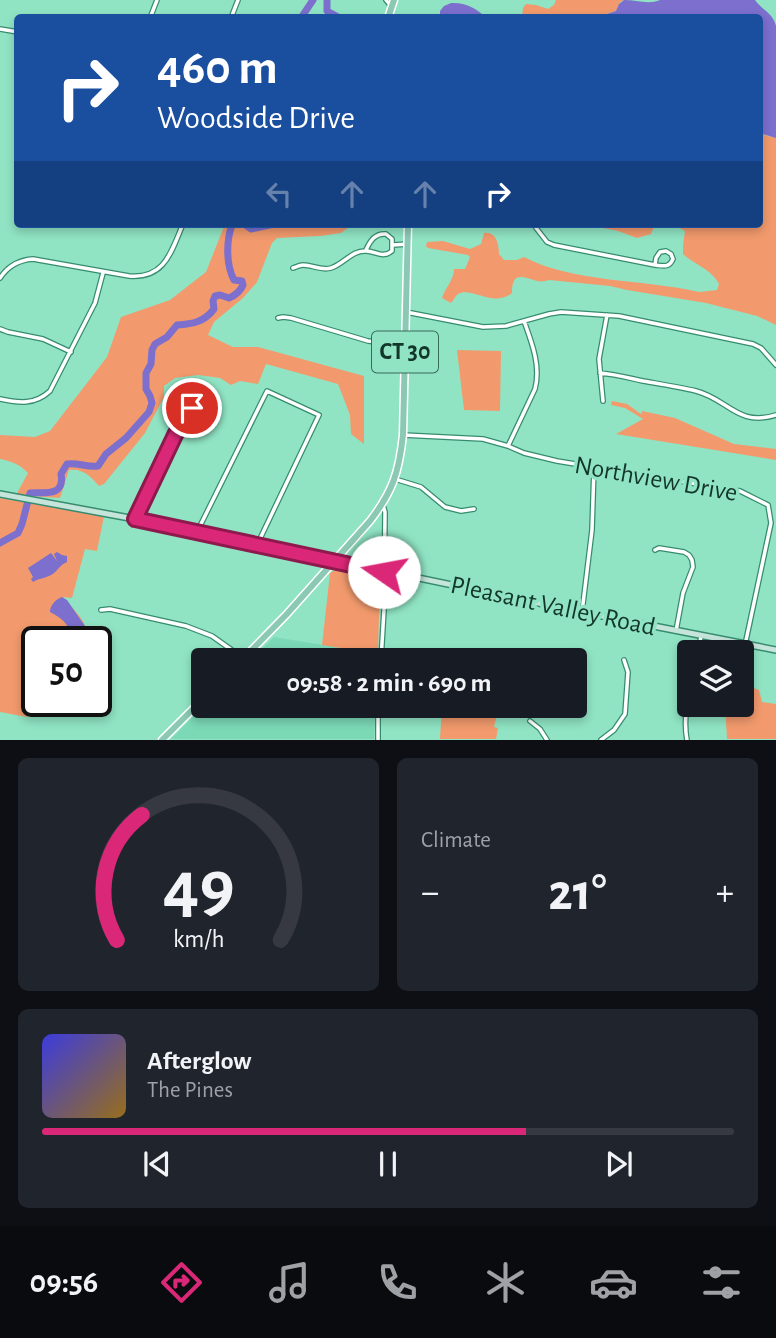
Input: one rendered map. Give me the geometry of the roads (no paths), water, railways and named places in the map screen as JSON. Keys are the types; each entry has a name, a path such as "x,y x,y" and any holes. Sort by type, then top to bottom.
{"main road":[{"name":"CT 30","path":"254,648 335,561 382,504 395,479 403,435 408,228"},
{"name":"Pleasant Valley Road","path":"0,494 135,519 721,640"},
{"name":"Pleasant Valley Road","path":"754,646 776,650"},
{"path":"162,740 191,711"}],"street":[{"path":"0,278 11,266 33,259 103,272 145,276 155,272 167,260 181,228"},
{"path":"536,228 547,242 554,245 655,265 666,267 673,259 671,254 660,252 655,265"},
{"path":"293,268 304,265 328,269 357,252 366,250 388,255 392,251 393,240 381,233 371,239 366,250"},
{"path":"393,245 408,244"},
{"path":"0,399 21,403 44,397 56,381 95,303 103,272"},
{"path":"406,312 483,327 561,312 619,316 753,344 761,348 776,365"},
{"path":"603,401 600,359 607,315"},
{"path":"278,318 291,318 368,341 405,345"},
{"path":"508,446 538,379 536,358 524,321"},
{"path":"0,329 43,340 71,353"},
{"path":"600,373 699,392 745,417 764,418 776,415"},
{"path":"197,532 267,391 319,415 257,545"},
{"path":"135,519 175,435 192,408"},
{"name":"Northview Drive","path":"403,435 484,439 541,458 740,491 768,505 771,523 746,640"},
{"path":"582,612 592,530 594,468"},
{"path":"395,479 421,488 445,507 463,511 474,509"},
{"path":"382,504 385,512 382,648"},
{"path":"655,550 659,548 684,552 692,560 676,631"},
{"path":"101,610 186,626 212,636 228,648"},
{"path":"700,640 701,636"},
{"path":"601,740 614,730 625,714 628,672 624,660"},
{"path":"686,717 687,740"},
{"path":"378,740 379,718"},
{"path":"530,721 540,729 547,740"}],"waterway":[{"path":"304,14 313,0"},
{"path":"327,0 327,11 333,14"},
{"path":"0,543 18,533 30,493 57,490 67,464 98,466 106,454 126,438 149,412 152,403 146,389 146,373 151,364 155,344 167,337 177,325 193,323 206,317 214,309 215,296 229,298 241,290 242,281 234,280 228,260 231,228"},
{"path":"250,228 256,228"}]}
